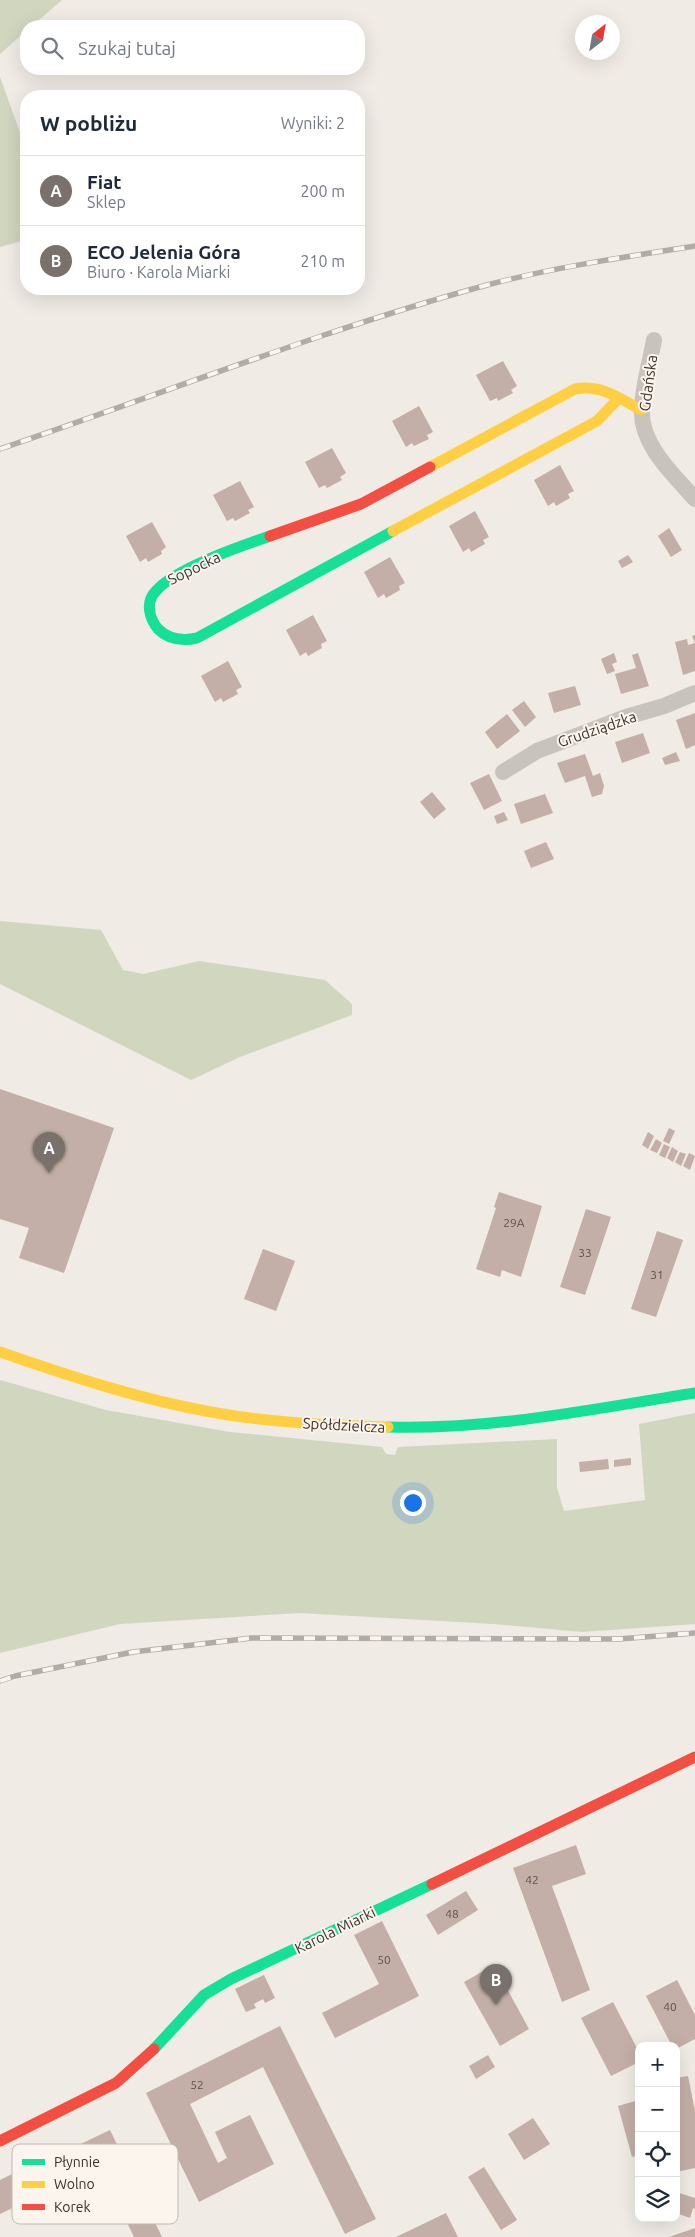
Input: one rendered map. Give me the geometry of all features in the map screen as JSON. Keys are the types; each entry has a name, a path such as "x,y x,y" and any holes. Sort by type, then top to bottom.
{"street":[{"name":"Gdańska","path":"654,340 641,410 649,439 656,452 695,499"},
{"name":"Sopocka","path":"619,398 597,421 197,638 188,642 178,641 159,632 152,621 149,612 149,602 157,587 223,553 361,504 575,389 590,387 604,391 619,398 641,410"},
{"name":"Grudziądzka","path":"503,772 545,747 626,717 664,706 695,693"},
{"name":"Spółdzielcza","path":"0,1352 67,1376 179,1406 244,1417 316,1424 391,1427 463,1426 527,1419 695,1393"},
{"name":"Karola Miarki","path":"0,2141 116,2083 147,2057 204,1995 231,1979 294,1951 695,1757"}],"green space":[{"path":"0,0 62,0 39,20 20,20 20,36 0,54"},
{"path":"0,77 20,132 20,242 0,247"},
{"path":"0,921 101,930 123,970 143,974 199,961 325,980 352,1004 352,1015 240,1057 191,1080 0,984"},
{"path":"0,1380 106,1410 230,1432 382,1447 386,1454 395,1455 398,1447 557,1439 557,1488 564,1511 645,1500 639,1424 695,1413 695,1624 582,1632 493,1624 300,1613 120,1624 0,1653"}],"building":[{"path":"503,361 517,386 511,390 513,393 498,401 497,398 490,401 476,375"},
{"path":"419,406 433,432 427,435 429,439 414,446 412,443 406,447 392,421"},
{"path":"332,448 346,473 340,477 342,480 327,488 325,485 319,488 305,462"},
{"path":"560,465 574,491 568,494 570,498 556,506 554,502 548,506 534,480"},
{"path":"240,481 254,507 248,510 250,513 235,521 233,518 227,521 213,495"},
{"path":"475,511 489,537 483,540 485,544 471,552 469,548 463,552 449,526"},
{"path":"152,522 166,547 161,551 162,554 148,562 146,558 140,562 126,536"},
{"path":"669,528 682,550 671,557 658,536"},
{"path":"628,555 633,562 622,568 618,561"},
{"path":"390,557 405,583 399,586 400,590 386,598 384,594 378,598 364,572"},
{"path":"313,615 327,641 321,644 322,648 308,656 306,652 300,656 286,630"},
{"path":"687,639 688,645 695,643 695,671 683,675 675,642"},
{"path":"614,653 617,662 612,664 615,671 607,674 601,659"},
{"path":"638,653 649,686 621,694 615,674 636,668 632,655"},
{"path":"228,661 242,687 236,690 238,694 223,702 221,698 215,702 201,676"},
{"path":"575,686 581,705 554,713 548,693"},
{"path":"524,701 536,717 525,727 512,710"},
{"path":"695,713 695,745 686,749 676,720"},
{"path":"507,714 520,731 497,749 485,732"},
{"path":"643,733 650,753 622,763 615,742"},
{"path":"676,752 680,761 665,765 662,758"},
{"path":"585,754 593,776 600,773 604,786 602,794 592,797 585,776 565,783 557,763"},
{"path":"489,774 502,801 484,810 470,783"},
{"path":"432,792 446,809 434,819 420,802"},
{"path":"545,794 553,813 521,824 514,804"},
{"path":"504,812 508,820 497,824 494,816"},
{"path":"546,842 554,859 531,868 524,851"},
{"path":"0,1089 114,1128 64,1273 19,1258 29,1228 0,1219"},
{"path":"669,1128 675,1131 669,1144 663,1141"},
{"path":"648,1132 654,1136 648,1149 642,1145"},
{"path":"656,1139 662,1143 657,1153 650,1150"},
{"path":"664,1144 670,1147 665,1158 659,1155"},
{"path":"672,1147 678,1151 673,1162 667,1158"},
{"path":"680,1152 686,1154 681,1166 675,1162"},
{"path":"689,1153 695,1156 690,1170 683,1166"},
{"path":"499,1192 542,1206 521,1277 502,1270 500,1277 476,1269 496,1208 494,1207"},
{"path":"586,1209 611,1217 585,1295 560,1287"},
{"path":"657,1231 683,1240 656,1317 631,1309"},
{"path":"263,1249 295,1261 276,1311 244,1299"},
{"path":"631,1458 631,1465 614,1467 614,1460"},
{"path":"608,1459 609,1469 580,1472 579,1462"},
{"path":"576,1845 586,1874 552,1886 590,1990 562,2002 513,1868"},
{"path":"466,1891 478,1910 438,1935 426,1915"},
{"path":"382,1921 419,1996 335,2038 322,2013 379,1984 354,1935"},
{"path":"494,1965 529,2029 500,2046 464,1982"},
{"path":"264,1975 275,1998 265,2003 263,1999 254,2004 256,2008 246,2012 235,1989"},
{"path":"677,1980 695,2015 695,2039 680,2047 680,2042 670,2042 646,1996"},
{"path":"613,2002 635,2044 635,2064 611,2076 581,2018"},
{"path":"280,2026 376,2219 345,2234 263,2067 190,2104 218,2163 227,2158 215,2132 250,2115 274,2164 199,2202 178,2159 178,2144 171,2144 146,2093"},
{"path":"488,2055 495,2067 476,2079 469,2066"},
{"path":"688,2076 695,2111 695,2168 680,2171 680,2087 680,2077"},
{"path":"635,2101 635,2156 632,2157 618,2106"},
{"path":"533,2118 550,2144 524,2160 508,2134"},
{"path":"110,2130 117,2144 81,2144"},
{"path":"484,2167 517,2220 501,2230 468,2177"},
{"path":"12,2174 12,2208 0,2214 0,2180"},
{"path":"680,2193 695,2198 695,2209 693,2208 690,2218 680,2214"},
{"path":"446,2213 458,2237 396,2237"},
{"path":"128,2224 156,2224 162,2237 134,2237"},
{"path":"695,2228 695,2237 669,2237"}],"railway":[{"path":"0,449 303,342 425,303 538,273 695,246"},
{"path":"0,1681 15,1676 133,1652 252,1638 619,1639 695,1633"}],"traffic: fast":[{"path":"270,536 209,559 165,583 153,595 149,605 152,620 158,629 162,633 176,639 197,638 393,531"},
{"path":"388,1427 427,1427 504,1422 580,1412 695,1393"},
{"path":"154,2049 204,1995 231,1979 432,1884"}],"traffic: slow":[{"path":"430,467 575,389 593,388 601,390 641,410"},
{"path":"393,531 597,421 619,398"},
{"path":"0,1352 104,1386 184,1407 233,1416 277,1421 388,1427"}],"traffic: jam":[{"path":"270,536 361,504 430,467"},
{"path":"432,1884 695,1757"},
{"path":"0,2141 116,2083 154,2049"}],"place":[{"name":"Fiat","path":"49,1173"},
{"name":"ECO Jelenia Góra","path":"496,2005"}]}
